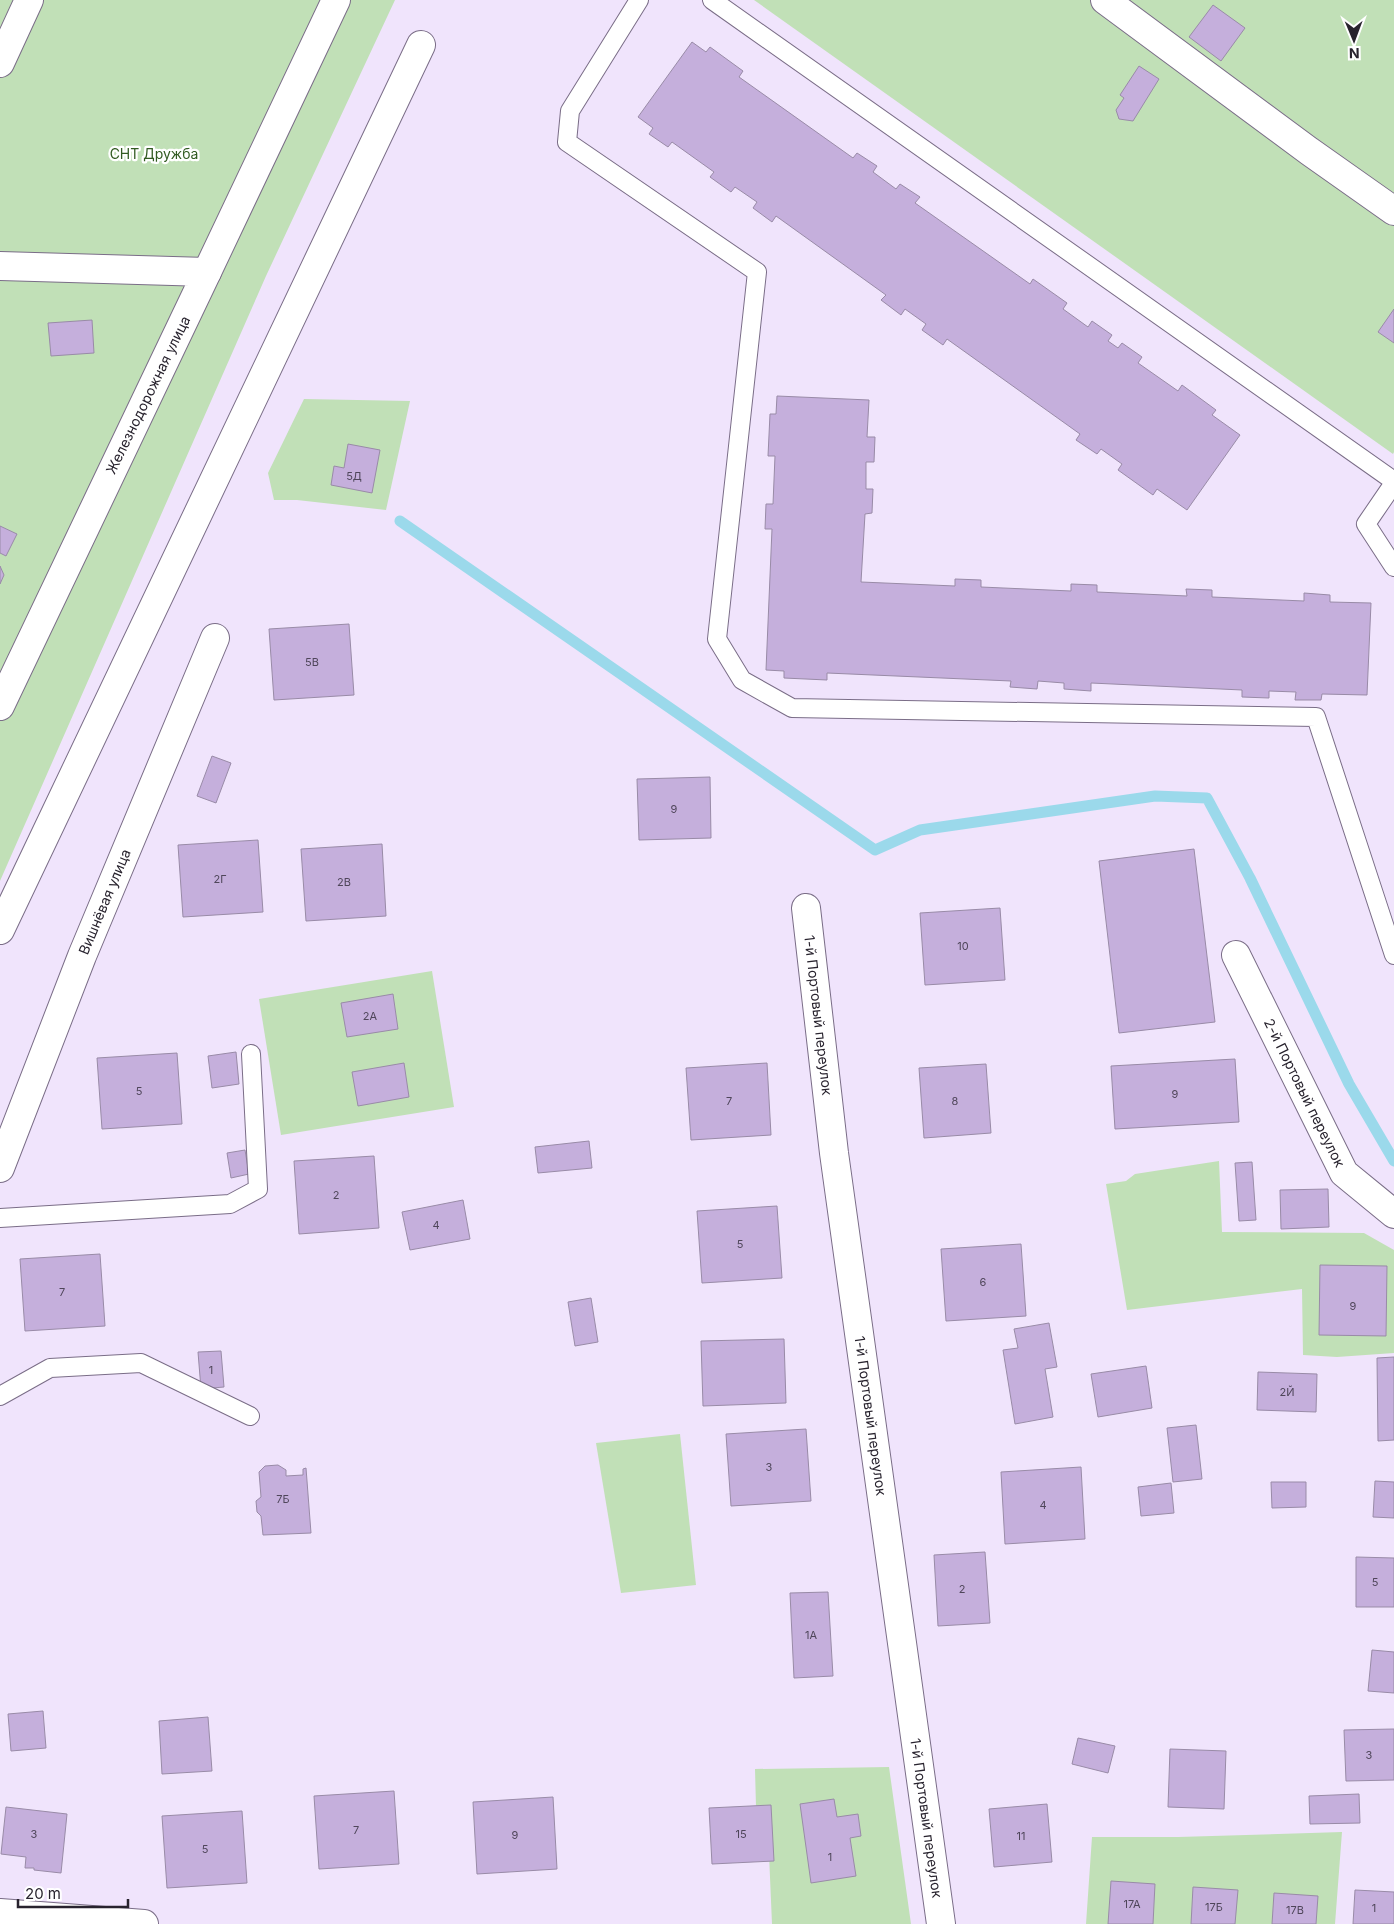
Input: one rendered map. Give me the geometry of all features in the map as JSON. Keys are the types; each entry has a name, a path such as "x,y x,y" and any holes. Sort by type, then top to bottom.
{"street":[{"path":"0,63 29,0"},
{"name":"Железнодорожная улица","path":"0,706 336,0"},
{"path":"1105,0 1309,151 1394,211"},
{"path":"0,930 421,44"},
{"path":"0,266 207,272"},
{"name":"Вишнёвая улица","path":"0,1168 82,956 214,638"},
{"name":"1-й Портовый переулок","path":"806,908 834,1153 941,1924"},
{"name":"2-й Портовый переулок","path":"1236,955 1344,1173 1394,1214"},
{"path":"0,1913 144,1924"}],"lane":[{"path":"639,0 570,111 567,142 757,272 717,639 742,680 792,708 1316,717 1394,955"},
{"path":"712,0 1394,482 1366,524 1394,568"},
{"path":"0,1218 230,1204 258,1189 251,1054"},
{"path":"0,1396 50,1368 141,1363 250,1416"}],"green space":[{"name":"СНТ Дружба","path":"0,0 395,0 266,276 0,881"},
{"path":"754,0 1394,0 1393,454"},
{"path":"304,399 410,401 386,510 297,500 274,500 268,473"},
{"path":"432,971 454,1107 281,1135 259,999"},
{"path":"1219,1161 1222,1232 1364,1233 1394,1250 1394,1353 1337,1357 1303,1355 1302,1289 1127,1310 1106,1184 1126,1181 1135,1174"},
{"path":"680,1434 696,1585 621,1593 596,1443"},
{"path":"889,1767 911,1924 772,1924 767,1807 756,1807 755,1769"},
{"path":"1342,1832 1335,1924 1086,1924 1092,1837 1178,1837"}],"building":[{"path":"1213,5 1245,28 1221,61 1189,37"},
{"path":"692,42 706,52 710,47 743,71 739,77 853,158 857,153 877,166 873,172 896,189 900,184 920,197 915,203 1030,284 1033,279 1067,303 1063,309 1088,327 1092,321 1112,335 1108,341 1118,348 1122,343 1142,357 1138,363 1178,391 1182,385 1216,410 1212,415 1240,435 1187,510 1157,489 1153,495 1118,470 1122,464 1101,449 1097,454 1076,440 1080,434 947,339 943,345 922,330 926,324 905,309 901,315 881,300 886,295 776,216 772,222 753,208 757,202 735,187 731,192 710,177 714,172 672,142 668,147 649,134 653,128 638,117"},
{"path":"1139,66 1159,79 1133,121 1119,119 1116,110 1124,98 1120,95"},
{"path":"1394,309 1394,343 1378,332"},
{"path":"92,320 94,353 51,356 48,323"},
{"path":"777,396 869,400 867,437 875,437 874,462 866,462 866,489 873,489 872,513 865,514 861,582 955,586 955,579 981,580 981,587 1071,591 1071,584 1097,585 1097,592 1187,596 1186,589 1212,590 1212,597 1304,601 1304,593 1330,595 1330,602 1371,603 1367,695 1322,694 1321,700 1295,700 1296,692 1269,691 1269,698 1242,697 1242,690 1091,683 1091,691 1064,689 1064,683 1038,681 1037,689 1010,687 1011,681 827,673 827,680 784,678 784,671 766,670 772,529 765,529 766,504 773,504 775,456 768,456 770,414 776,414"},
{"path":"348,444 380,450 372,493 331,485 334,466 344,468"},
{"path":"0,526 17,534 6,556 0,553"},
{"path":"0,566 4,575 0,584"},
{"path":"349,624 354,695 274,700 269,629"},
{"path":"212,756 231,763 216,803 197,796"},
{"path":"710,777 711,838 639,840 637,779"},
{"path":"258,840 263,912 183,917 178,845"},
{"path":"382,844 386,916 306,921 301,849"},
{"path":"1194,849 1215,1022 1119,1033 1099,861"},
{"path":"1000,908 1005,980 925,985 920,913"},
{"path":"393,994 398,1029 347,1037 341,1003"},
{"path":"236,1052 239,1084 212,1088 208,1056"},
{"path":"177,1053 182,1124 102,1129 97,1058"},
{"path":"1235,1059 1239,1122 1115,1129 1111,1066"},
{"path":"404,1063 409,1097 358,1106 352,1072"},
{"path":"767,1063 771,1135 691,1140 686,1068"},
{"path":"986,1064 991,1133 924,1138 919,1068"},
{"path":"589,1141 592,1168 538,1173 535,1147"},
{"path":"245,1150 249,1174 231,1178 227,1153"},
{"path":"374,1156 379,1228 299,1234 294,1161"},
{"path":"1252,1162 1256,1220 1239,1221 1235,1163"},
{"path":"1328,1189 1329,1227 1281,1229 1280,1190"},
{"path":"463,1200 470,1239 410,1250 402,1212"},
{"path":"777,1206 782,1278 702,1283 697,1211"},
{"path":"1021,1244 1026,1316 946,1321 941,1249"},
{"path":"100,1254 105,1326 25,1331 20,1259"},
{"path":"1320,1265 1387,1266 1386,1336 1319,1335"},
{"path":"591,1298 598,1342 575,1346 568,1302"},
{"path":"1049,1323 1057,1367 1045,1369 1053,1417 1015,1424 1003,1350 1018,1348 1014,1329"},
{"path":"784,1339 786,1403 703,1406 701,1341"},
{"path":"221,1351 224,1387 201,1389 198,1352"},
{"path":"1394,1357 1394,1440 1378,1441 1377,1358"},
{"path":"1146,1366 1152,1408 1098,1417 1091,1374"},
{"path":"1258,1372 1317,1374 1316,1412 1257,1410"},
{"path":"1196,1425 1202,1479 1173,1482 1167,1428"},
{"path":"806,1429 811,1501 731,1506 726,1434"},
{"path":"278,1465 286,1470 286,1476 303,1475 303,1469 306,1468 311,1533 263,1535 261,1516 257,1512 256,1501 261,1497 259,1472 265,1466"},
{"path":"1081,1467 1085,1539 1005,1544 1001,1472"},
{"path":"1375,1481 1394,1482 1394,1518 1373,1517"},
{"path":"1271,1482 1306,1482 1306,1507 1272,1508"},
{"path":"1171,1483 1174,1513 1141,1516 1138,1487"},
{"path":"985,1552 990,1623 938,1626 934,1555"},
{"path":"1356,1557 1394,1558 1394,1607 1356,1607"},
{"path":"828,1592 833,1676 794,1678 790,1593"},
{"path":"1372,1650 1394,1652 1394,1693 1368,1691"},
{"path":"43,1711 46,1748 11,1751 8,1714"},
{"path":"208,1717 212,1771 162,1774 159,1721"},
{"path":"1394,1729 1394,1780 1346,1781 1344,1730"},
{"path":"1078,1738 1115,1746 1108,1773 1072,1764"},
{"path":"1170,1749 1226,1751 1224,1809 1168,1807"},
{"path":"394,1791 399,1864 319,1869 314,1796"},
{"path":"1359,1794 1360,1823 1310,1824 1309,1796"},
{"path":"553,1797 557,1869 477,1874 473,1802"},
{"path":"834,1799 837,1817 858,1814 861,1836 850,1838 856,1876 811,1883 800,1804"},
{"path":"1047,1804 1052,1862 994,1867 989,1809"},
{"path":"771,1805 774,1861 712,1864 709,1808"},
{"path":"6,1807 67,1814 61,1873 25,1868 26,1857 1,1854"},
{"path":"242,1811 247,1883 167,1888 162,1816"},
{"path":"1111,1881 1155,1884 1153,1924 1108,1924"},
{"path":"1193,1887 1238,1890 1235,1924 1191,1924"},
{"path":"1355,1890 1394,1892 1394,1924 1353,1924"},
{"path":"1274,1893 1318,1896 1316,1924 1272,1924"}],"waterway":[{"path":"400,521 875,850 920,830 1155,796 1207,798 1250,878 1349,1084 1394,1161"}]}
